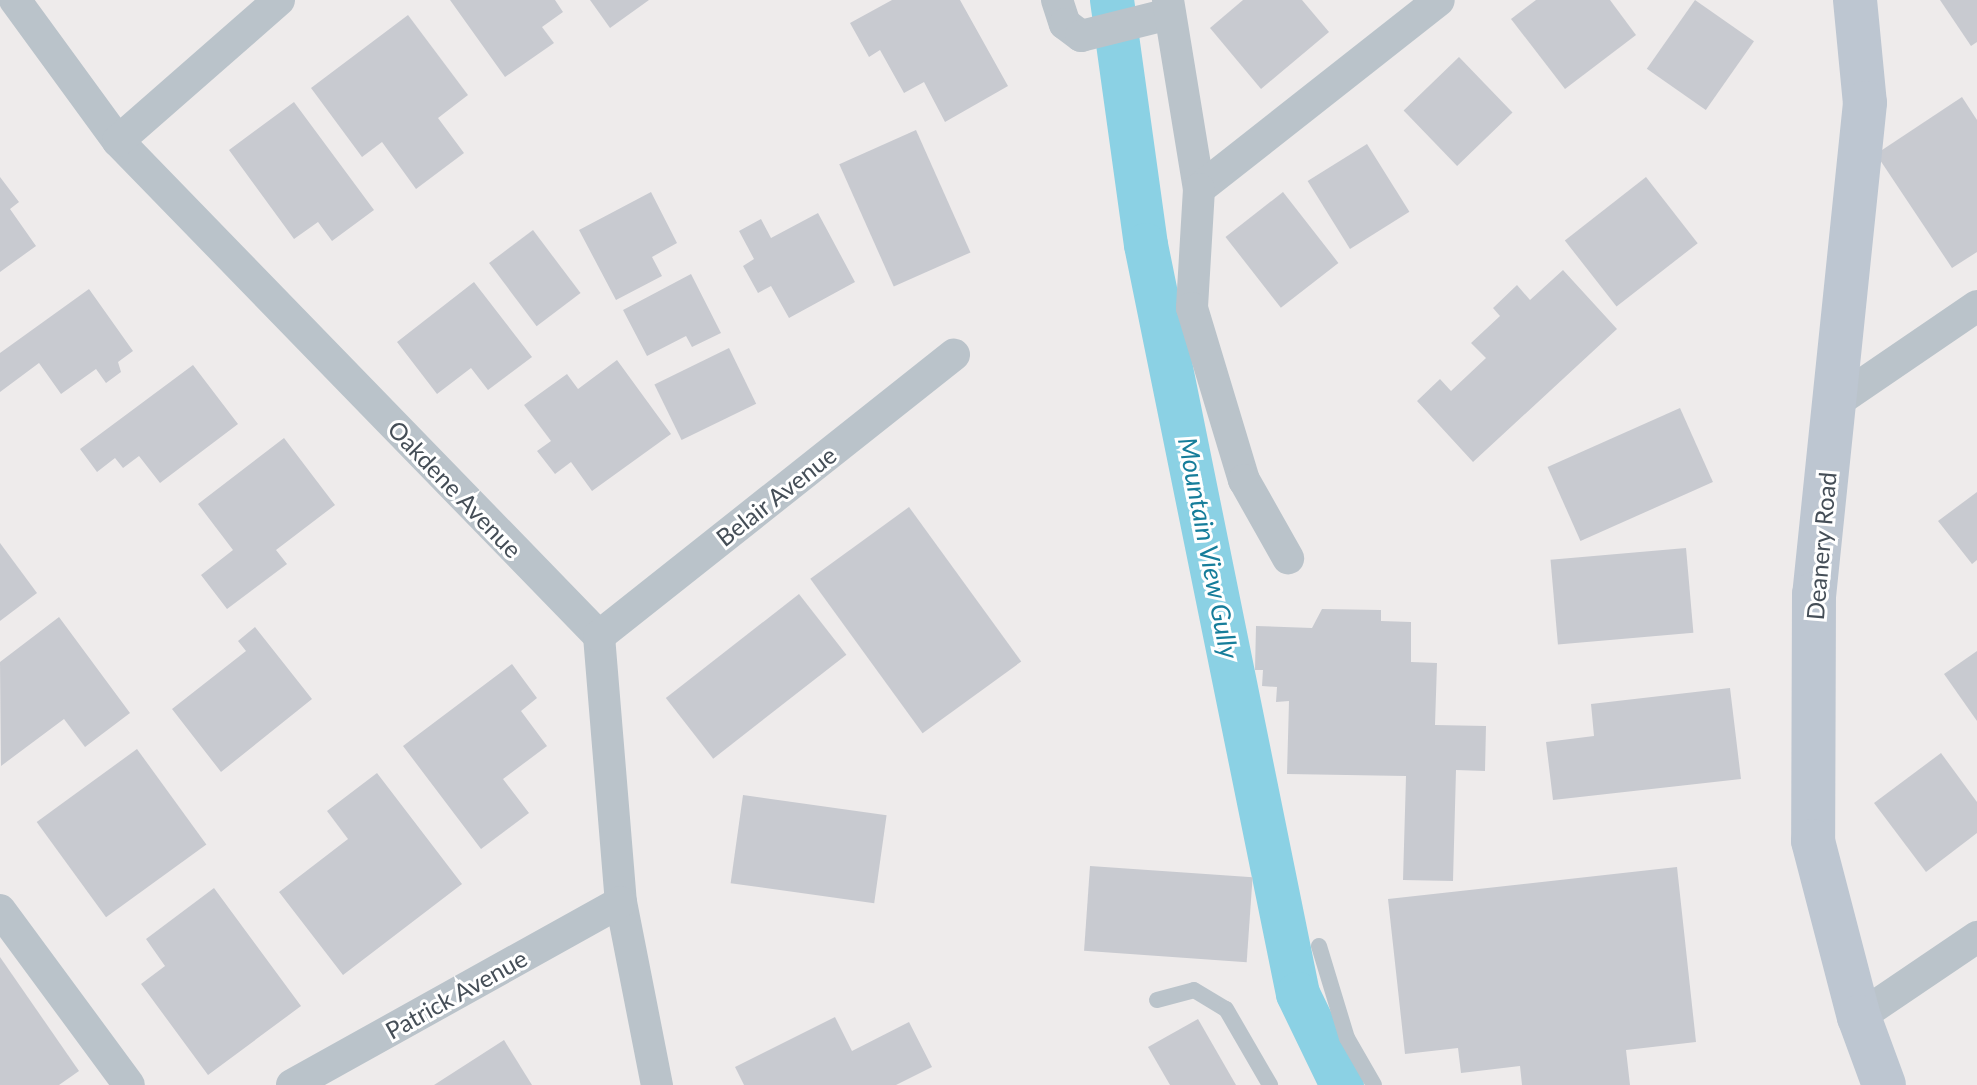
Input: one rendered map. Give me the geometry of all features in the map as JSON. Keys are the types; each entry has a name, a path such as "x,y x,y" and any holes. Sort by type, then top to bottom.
{"street":[{"name":"Oakdene Avenue","path":"15,0 118,141 599,636"},
{"path":"118,141 279,0"},
{"path":"1057,0 1065,24 1081,36 1126,28 1169,7 1199,189 1192,308 1244,480 1288,558"},
{"path":"1199,189 1439,0"},
{"name":"Deanery Road","path":"1855,0 1865,103 1814,594 1813,841 1859,1017 1884,1085"},
{"path":"1835,403 1977,306"},
{"name":"Belair Avenue","path":"599,636 954,355"},
{"path":"599,636 621,902 657,1085"},
{"name":"Patrick Avenue","path":"292,1085 621,902"},
{"path":"0,910 129,1085"},
{"path":"1859,1017 1977,937"}],"lane":[{"path":"1319,946 1347,1038 1374,1085"},
{"path":"1157,1000 1194,990 1226,1009 1270,1085"}],"building":[{"path":"450,0 555,0 563,12 542,27 554,43 505,77"},
{"path":"590,0 649,0 610,28"},
{"path":"892,0 960,0 1008,86 945,122 924,82 904,93 880,50 869,57 850,23"},
{"path":"1243,0 1302,0 1329,32 1261,89 1210,28"},
{"path":"1536,0 1610,0 1636,35 1565,89 1511,19"},
{"path":"1695,0 1754,41 1706,110 1647,69"},
{"path":"1940,0 1977,0 1977,42 1971,46"},
{"path":"408,15 468,95 438,118 464,153 416,189 382,142 362,157 311,88"},
{"path":"1459,57 1512,112 1457,166 1404,110"},
{"path":"1962,97 1977,120 1977,252 1952,268 1876,154"},
{"path":"294,102 374,210 332,241 318,222 294,239 229,150"},
{"path":"916,130 971,252 894,287 839,164"},
{"path":"1367,144 1409,212 1350,249 1308,181"},
{"path":"0,177 19,202 10,209 36,246 0,272"},
{"path":"1646,177 1698,243 1617,307 1565,240"},
{"path":"651,192 677,243 652,257 662,276 616,300 579,230"},
{"path":"1283,192 1338,263 1281,308 1225,237"},
{"path":"818,213 855,282 789,318 771,286 758,293 743,266 754,259 739,231 761,219 771,238"},
{"path":"533,230 581,293 537,326 489,263"},
{"path":"1563,270 1617,329 1473,462 1417,401 1440,379 1451,391 1486,358 1471,343 1500,316 1493,308 1517,285 1530,300"},
{"path":"691,274 721,333 692,347 686,336 647,356 623,310"},
{"path":"474,282 532,357 488,390 471,368 437,394 397,342"},
{"path":"89,289 133,351 118,362 121,372 106,383 96,369 61,394 39,363 0,392 0,353"},
{"path":"729,348 756,404 682,440 654,384"},
{"path":"617,360 671,434 592,491 571,462 555,474 537,451 551,441 524,405 567,374 578,389"},
{"path":"193,365 238,424 160,483 139,456 123,468 115,458 97,472 80,449"},
{"path":"1680,408 1713,482 1580,541 1548,467"},
{"path":"284,438 335,505 276,550 287,564 227,609 201,575 233,550 198,504"},
{"path":"1977,492 1977,560 1972,564 1938,521"},
{"path":"909,507 1021,662 923,733 810,579"},
{"path":"0,543 37,593 0,621"},
{"path":"1686,548 1693,633 1558,645 1551,560"},
{"path":"799,594 846,655 713,759 666,698"},
{"path":"1322,609 1381,610 1381,621 1411,622 1411,662 1437,663 1435,725 1486,726 1485,771 1456,770 1453,881 1403,880 1406,776 1287,774 1289,701 1276,702 1277,687 1262,686 1263,670 1255,670 1256,626 1312,628"},
{"path":"59,617 130,713 85,747 64,719 1,766 0,662"},
{"path":"255,627 312,699 221,772 172,709 246,651 238,641"},
{"path":"1977,651 1977,721 1944,674"},
{"path":"512,664 537,698 521,711 547,746 503,779 529,813 481,849 403,746"},
{"path":"1730,688 1741,779 1553,800 1546,742 1594,736 1591,704"},
{"path":"137,749 206,844 106,917 37,822"},
{"path":"1941,753 1977,802 1977,833 1926,872 1874,803"},
{"path":"377,773 462,884 343,975 279,892 348,839 327,811"},
{"path":"743,795 887,815 874,903 731,883"},
{"path":"1090,866 1253,877 1247,962 1084,951"},
{"path":"1677,867 1696,1042 1626,1050 1630,1085 1522,1085 1520,1066 1461,1073 1458,1048 1405,1054 1388,899"},
{"path":"214,888 301,1006 208,1075 141,984 165,966 146,939"},
{"path":"0,957 79,1071 59,1085 0,1085"},
{"path":"835,1017 852,1051 909,1022 932,1067 896,1085 744,1085 735,1067"},
{"path":"1198,1019 1236,1085 1170,1085 1148,1047"},
{"path":"504,1040 532,1085 434,1085"}],"waterway":[{"name":"Mountain View Gully","path":"1112,0 1146,245 1298,994 1342,1085"}]}
